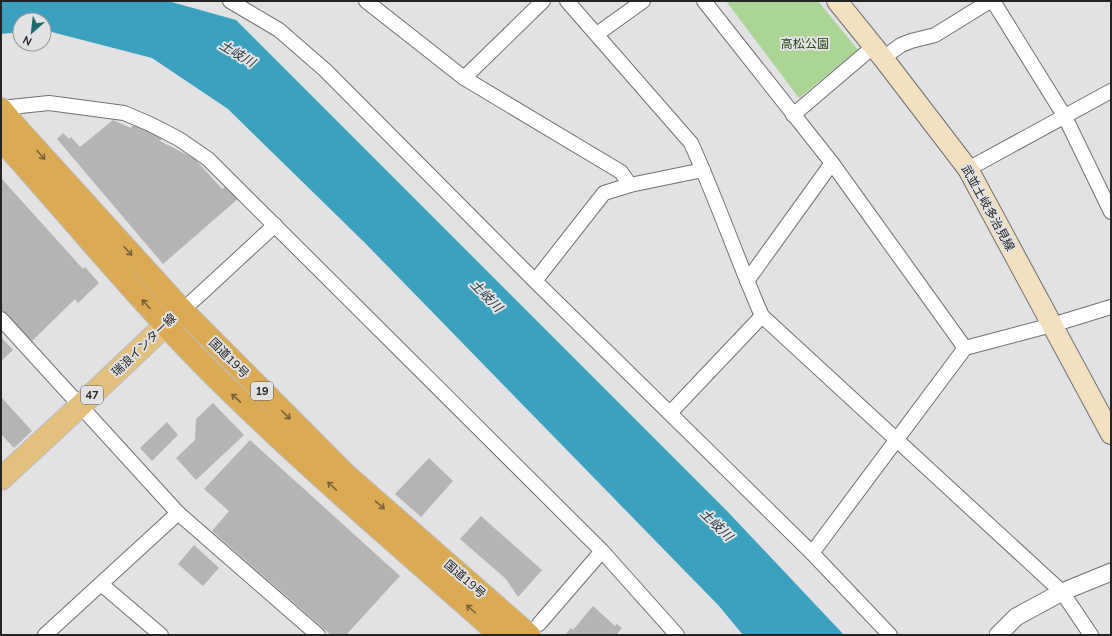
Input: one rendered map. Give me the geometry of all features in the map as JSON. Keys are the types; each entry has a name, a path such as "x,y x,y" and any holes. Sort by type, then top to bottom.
{"highway":[{"name":"国道19号","path":"1,108 8,132 166,325 231,393 307,464 500,635"},
{"name":"国道19号","path":"8,132 345,474 534,629"}],"main road":[{"name":"武並土岐多治見線","path":"836,1 878,52 968,169 1111,434"},
{"name":"瑞浪インター線","path":"1,479 182,310"}],"street":[{"path":"230,1 278,30 325,70 535,281 812,553 890,635"},
{"path":"366,1 464,78 621,172 630,185"},
{"path":"464,78 543,1"},
{"path":"568,1 691,143 762,316 1062,592 1091,635"},
{"path":"597,34 643,1"},
{"path":"704,1 832,163 965,348"},
{"path":"794,115 878,52 901,45 911,40 935,35 990,1"},
{"path":"993,1 1065,117 1111,212"},
{"path":"968,169 1111,91"},
{"path":"1,108 48,103 124,113 179,139 208,159 602,551 677,635"},
{"path":"747,281 832,163"},
{"path":"535,281 604,193 630,185 703,170"},
{"path":"182,310 275,225"},
{"path":"812,553 965,348 1052,325 1111,307"},
{"path":"670,413 762,316"},
{"path":"1,319 178,513 318,635"},
{"path":"45,635 178,513"},
{"path":"534,629 602,551"},
{"path":"998,635 1016,617 1062,592 1111,572"},
{"path":"101,584 161,635"}],"green space":[{"name":"高松公園","path":"726,1 818,1 858,50 799,98"}],"water":[{"name":"土岐川","path":"1,1 168,1 236,20 728,512 844,635 743,635 719,606 365,243 228,109 152,58 52,32 52,12 12,12 12,33 1,34"}],"building":[{"path":"113,120 131,128 135,123 164,136 160,141 195,159 222,189 227,186 239,198 163,264 57,139 63,133 69,139 71,137 80,147"},
{"path":"1,178 83,269 85,267 99,283 78,303 75,299 31,342 1,309"},
{"path":"1,337 13,350 1,361"},
{"path":"1,397 32,431 14,448 1,434"},
{"path":"213,403 244,435 196,480 176,458 195,440 196,419"},
{"path":"167,422 178,435 152,461 140,448"},
{"path":"250,440 400,576 346,635 331,635 212,531 229,511 204,489"},
{"path":"429,458 453,481 421,517 395,494"},
{"path":"481,516 542,570 518,597 506,579 460,539"},
{"path":"194,545 219,568 203,586 178,564"},
{"path":"593,606 615,626 617,624 622,628 616,635 565,635 571,628 573,630"}]}
